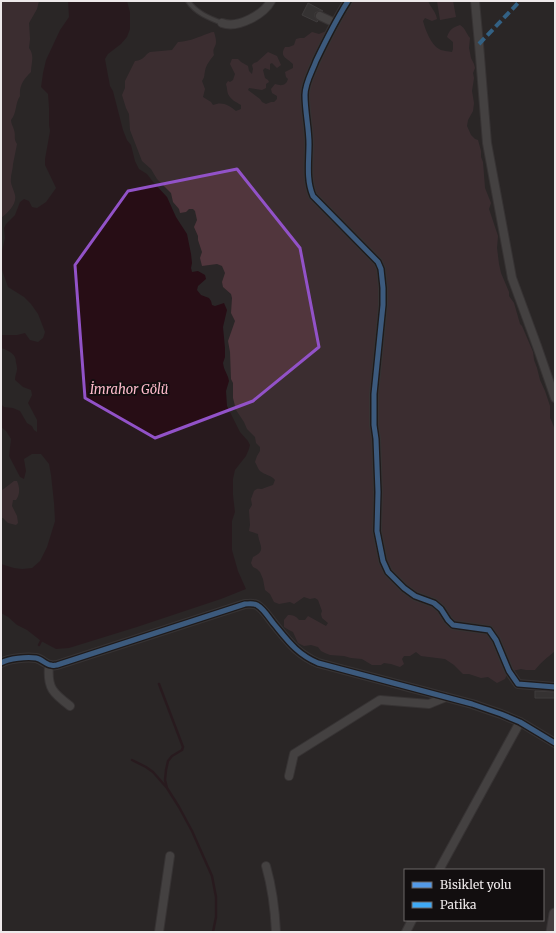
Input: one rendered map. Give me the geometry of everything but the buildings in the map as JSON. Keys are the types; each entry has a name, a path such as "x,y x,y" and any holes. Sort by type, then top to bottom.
{"main road":[{"path":"552,932 555,914"}],"street":[{"path":"222,23 235,25 246,21 264,10 271,1"},
{"path":"348,1 335,23 309,77 306,87 305,95 309,136 309,181 312,196 378,262 381,269 383,305 374,394 374,425 378,492 377,531 383,561 388,572 404,588 415,596 434,604 441,609 453,625 489,630 496,640 509,672 518,684 555,687"},
{"path":"475,1 487,143 512,278 555,396"},
{"path":"320,16 335,23"},
{"path":"1,663 12,659 36,658 49,666 66,663 237,606 251,603 261,608 288,642 298,652 318,664 479,706 520,722 555,743"},
{"path":"49,666 48,677 51,687 55,693 70,706"},
{"path":"290,776 294,754 380,700 429,704 446,697"},
{"path":"440,869 520,722"},
{"path":"159,932 170,856"},
{"path":"266,866 272,893 276,932"},
{"path":"406,932 412,921"}],"lane":[{"path":"188,1 196,10 207,17 222,23"}],"highlighted area":[{"path":"237,169 300,248 319,347 253,401 155,438 85,398 75,265 128,191"}],"shaded area":[{"path":"1,1 39,1 37,9 29,23 29,48 32,57 31,72 21,85 20,96 11,120 17,144 11,180 15,195 15,202 1,218"},
{"path":"354,1 428,1 436,14 437,19 432,21 425,18 423,21 433,44 436,47 452,52 453,42 447,37 452,29 460,25 470,38 469,48 475,68 473,73 474,78 472,91 474,103 473,111 468,120 467,126 471,135 478,140 481,151 485,188 491,203 489,209 498,236 497,248 501,273 509,292 509,296 514,303 520,324 533,352 540,380 550,406 550,418 555,430 555,651 535,670 521,669 508,672 505,679 497,683 488,677 481,678 469,674 463,674 445,659 421,656 416,652 410,656 404,656 402,659 404,664 400,667 384,663 381,665 372,665 362,659 330,655 321,651 318,647 311,645 304,646 298,643 293,632 284,627 284,620 288,615 294,616 299,620 305,620 308,616 326,626 328,623 322,618 322,611 318,600 315,598 310,599 304,597 294,604 290,602 279,604 274,602 270,594 265,590 260,572 253,567 251,563 253,557 260,552 261,547 258,534 249,531 249,510 252,505 251,499 254,491 273,485 275,480 260,471 258,468 255,462 260,451 260,447 256,443 255,437 247,429 236,410 233,398 233,383 231,379 228,341 235,321 231,313 231,294 223,287 222,282 225,273 222,266 217,264 202,266 200,258 202,252 194,227 197,220 195,211 193,209 189,209 186,212 180,213 179,209 173,202 171,193 157,179 151,169 142,161 130,130 129,114 122,95 125,88 125,81 135,61 143,59 150,52 172,50 178,42 191,40 214,32 216,44 213,51 214,55 206,67 202,81 205,89 203,97 213,105 219,103 228,105 236,111 241,109 241,105 229,96 226,84 228,81 230,82 233,80 235,74 230,64 232,59 238,59 248,66 249,71 252,74 252,65 268,52 277,56 281,65 277,68 272,63 270,64 270,70 265,68 263,70 265,78 269,82 266,84 266,88 262,90 249,88 248,90 266,104 274,102 277,99 277,96 272,93 271,89 275,84 285,84 288,79 285,72 293,68 293,64 283,55 283,50 285,47 294,45 296,39 304,38 312,32 319,34 329,30 346,14 349,4"},
{"path":"437,1 453,1 456,17 440,20"},
{"path":"14,481 17,481 19,489 19,493 16,500 13,500 12,506 17,516 18,523 16,525 8,523 1,518 1,491"}],"water":[{"name":"İmrahor Gölü","path":"68,1 127,1 130,12 130,29 127,37 121,44 108,54 105,59 110,86 113,91 123,130 131,145 135,161 139,169 147,174 167,197 176,217 187,234 191,254 192,272 198,271 205,275 206,279 198,286 197,290 201,295 209,298 212,305 215,306 224,303 227,310 223,327 225,357 223,363 229,381 226,391 227,406 240,432 250,445 246,456 235,470 233,479 235,512 232,521 232,550 238,571 246,589 221,599 137,627 69,648 56,649 41,641 1,613 1,564 14,568 32,568 40,561 47,547 55,521 49,464 41,454 32,454 24,459 26,471 24,479 20,477 9,456 11,439 6,431 1,427 1,404 4,407 13,408 20,411 27,423 37,432 37,420 28,403 32,395 31,390 23,387 15,380 17,370 16,360 12,353 1,348 1,335 17,335 25,333 30,340 38,342 43,338 45,332 38,314 31,304 24,297 8,287 1,267 1,255 5,238 4,228 15,215 20,202 24,199 29,201 32,207 37,208 46,202 56,188 45,165 50,131 49,108 48,94 41,87 46,60 60,30 69,17"}],"waterway":[{"path":"39,645 41,641"},
{"path":"159,684 183,747 182,750 172,756 168,761 165,780 167,788 192,831 212,876 216,897 216,917 213,932"},
{"path":"132,760 153,772 167,788"}],"marked path":[{"path":"479,44 520,1"}],"cycle path":[{"path":"348,1 316,61 306,86 305,101 309,138 308,170 309,184 313,196 378,262 381,269 383,305 374,394 374,425 378,492 377,531 383,561 388,572 404,588 415,596 434,603 441,609 453,625 489,630 496,640 509,671 518,684 555,687"},
{"path":"1,663 13,659 32,658 38,659 49,665 57,665 245,604 254,604 264,611 293,646 304,656 318,663 472,704 520,722 555,743"}]}
